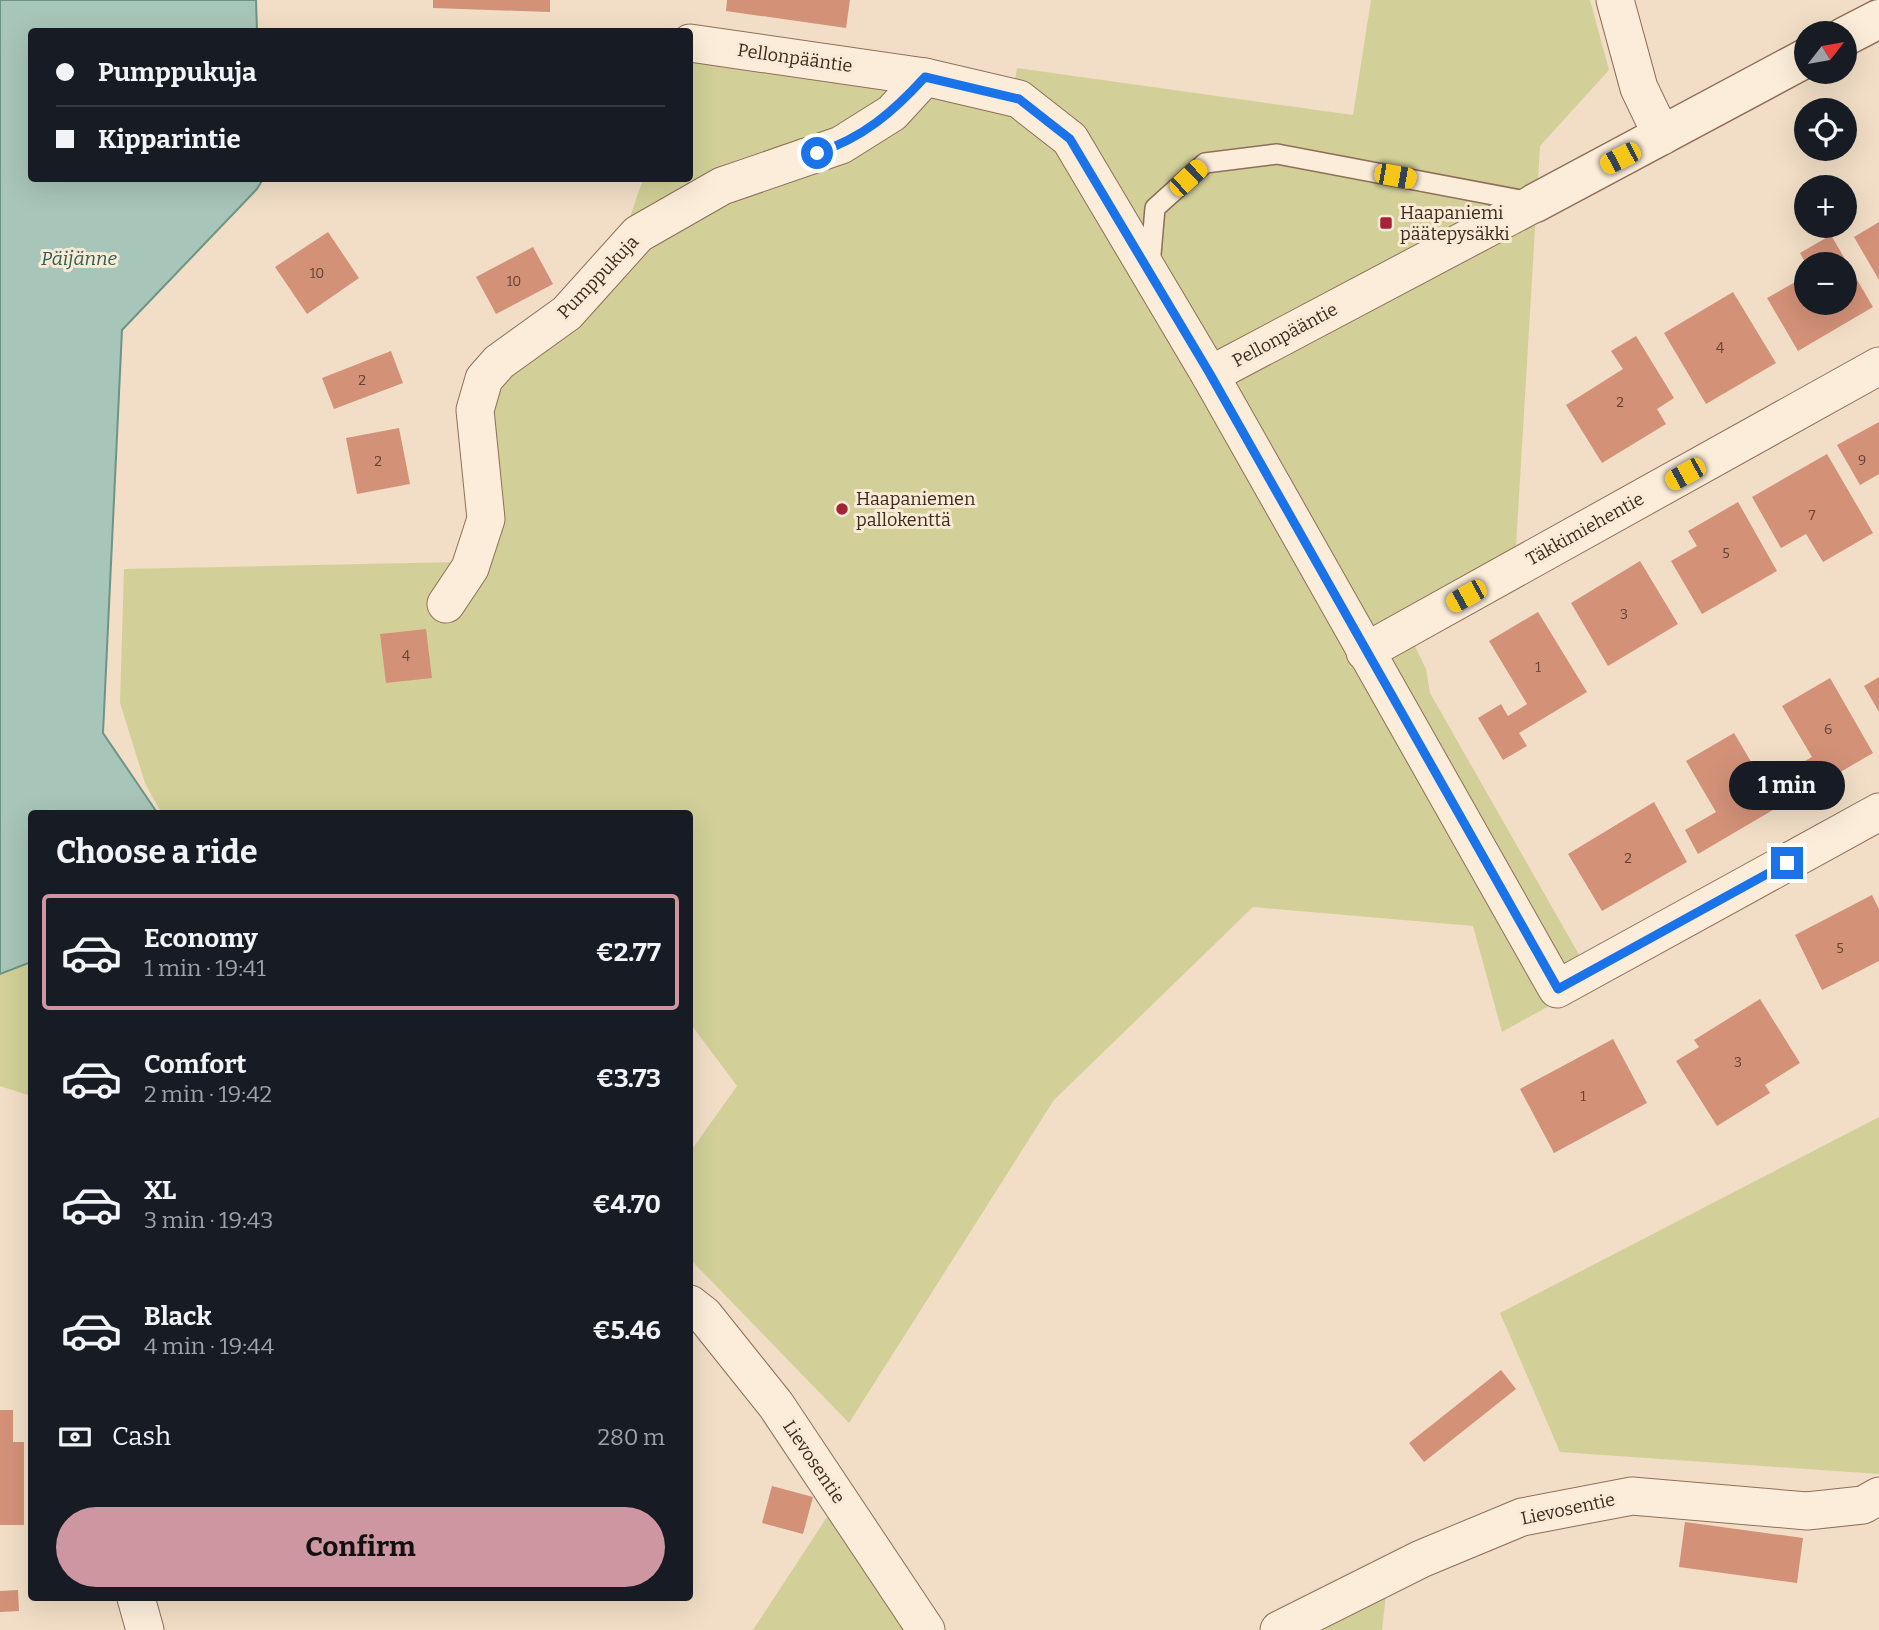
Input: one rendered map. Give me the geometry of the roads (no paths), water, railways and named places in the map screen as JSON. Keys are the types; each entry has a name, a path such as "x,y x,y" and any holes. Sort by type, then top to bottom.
{"street":[{"path":"1615,0 1639,88 1662,136"},
{"path":"1857,30 1879,19"},
{"name":"Pellonpääntie","path":"693,43 925,77 1019,99 1070,139 1210,374 1794,64"},
{"name":"Pumppukuja","path":"446,604 470,568 486,519 475,410 484,379 499,362 567,313 638,234 722,186 841,145 892,113 925,77"},
{"name":"Täkkimiehentie","path":"1365,652 1879,366"},
{"path":"1210,374 1558,989 1879,812"},
{"name":"Lievosentie","path":"693,1306 704,1315 776,1405 926,1630"},
{"name":"Lievosentie","path":"1279,1630 1421,1559 1522,1517 1632,1496 1807,1511 1863,1505 1879,1496"},
{"path":"137,1601 145,1630"}],"lane":[{"path":"1149,274 1155,208 1205,163 1277,154 1535,202"}],"water":[{"name":"Päijänne","path":"0,0 256,0 257,28 28,28 28,182 261,182 122,330 103,733 155,810 28,810 28,963 0,974"}],"place":[{"name":"Haapaniemi päätepysäkki","path":"1386,223"},
{"name":"Haapaniemen pallokenttä","path":"842,509"}]}
